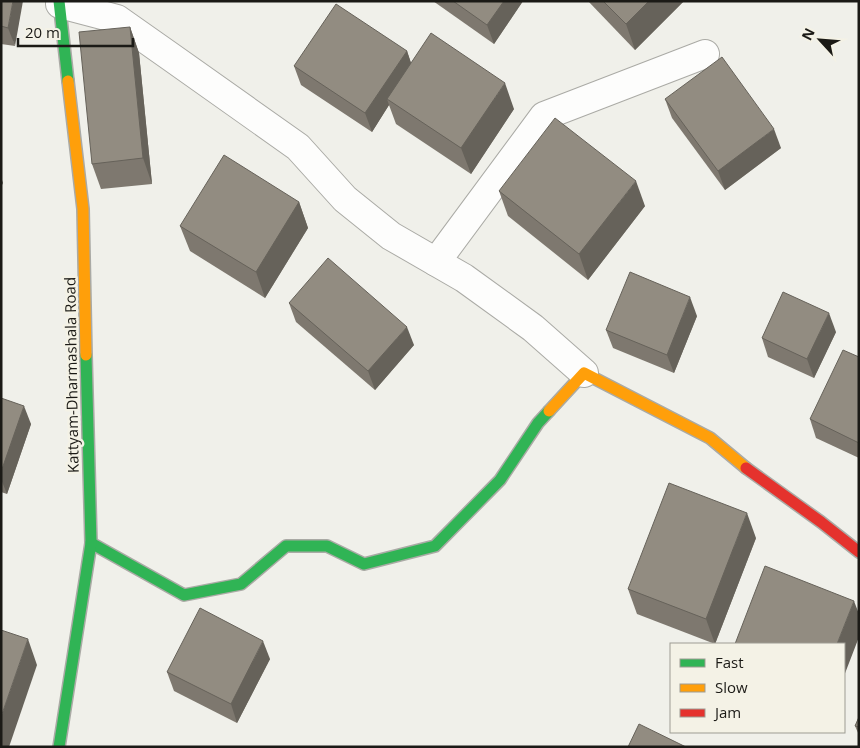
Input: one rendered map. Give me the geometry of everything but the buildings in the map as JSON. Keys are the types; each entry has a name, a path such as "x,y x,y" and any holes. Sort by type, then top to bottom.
{"street":[{"path":"60,3 117,20 298,147 345,200 391,236 464,278 533,328 584,373 710,438 758,478 821,522 859,552"},
{"name":"Kattyam-Dharmashala Road","path":"59,747 90,543 83,209 60,3"},
{"path":"436,262 544,116 705,54"},
{"path":"90,543 184,595 241,584 286,546 327,546 364,564 435,546 500,480 538,423 584,373"}],"traffic: fast":[{"path":"59,1 68,81"},
{"path":"59,747 91,543 86,355"},
{"path":"91,543 184,595 241,584 286,546 327,546 364,564 435,546 500,480 538,423 549,411"}],"traffic: slow":[{"path":"68,81 83,209 86,355"},
{"path":"549,411 584,373 710,438 746,468"}],"traffic: jam":[{"path":"746,468 859,552"}]}
